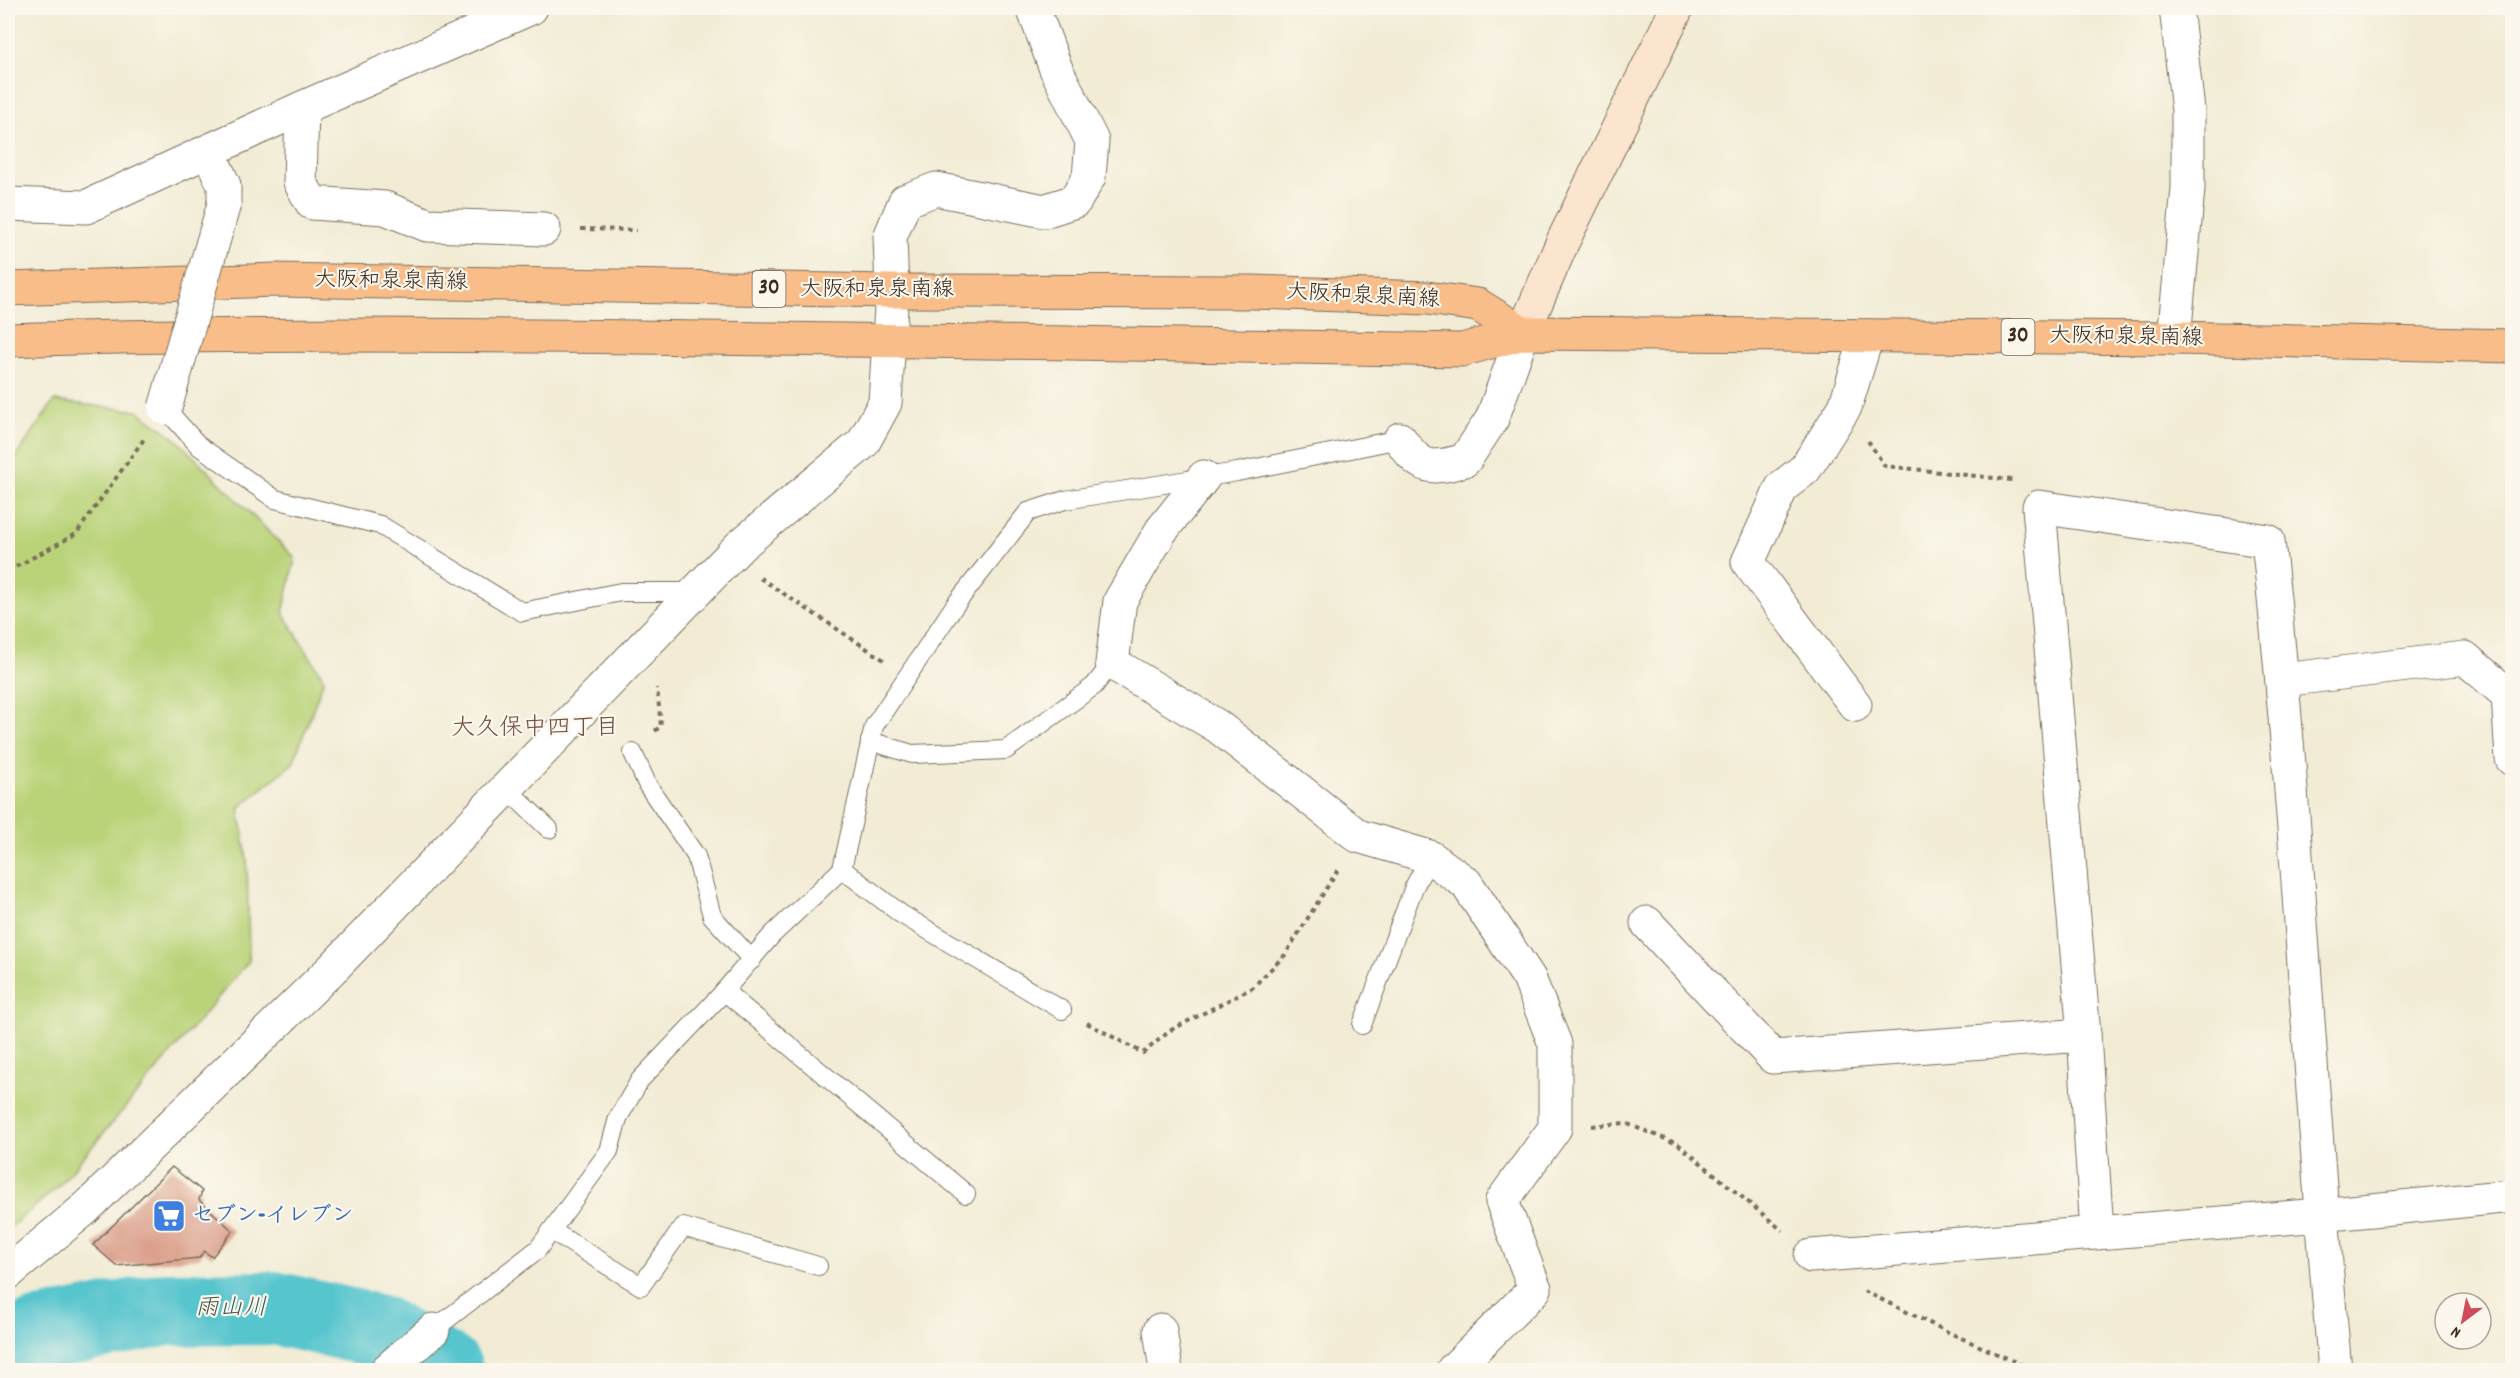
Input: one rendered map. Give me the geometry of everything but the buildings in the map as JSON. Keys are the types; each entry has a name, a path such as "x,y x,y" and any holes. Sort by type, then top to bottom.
{"main road":[{"name":"大阪和泉泉南線","path":"8,288 275,280 892,291 1253,292 1427,298 1478,305 1522,333"},
{"name":"大阪和泉泉南線","path":"8,340 141,336 411,335 890,339 1462,350 1522,333 2174,338 2512,346"}],"street":[{"path":"8,204 86,207 302,108 531,8"},
{"path":"8,1273 86,1208 317,983 740,546 863,443 885,403 892,291 890,237 904,201 936,189 1044,211 1075,201 1089,177 1092,141 1056,69 1033,8"},
{"path":"1400,439 1413,458 1438,468 1465,460 1492,419 1522,333 1563,241 1677,8"},
{"path":"2174,338 2188,189 2188,121 2176,8"},
{"path":"302,108 300,182 312,203 386,208 427,225 544,229"},
{"path":"165,408 224,204 224,186 208,151"},
{"path":"1855,705 1748,562 1782,487 1804,469 1845,407 1867,336"},
{"path":"1204,477 1161,531 1120,601 1112,663 1217,726 1358,836 1430,857 1466,882 1529,978 1555,1044 1555,1128 1502,1201 1535,1289 1454,1371"},
{"path":"2097,1232 2084,1035 2039,507 2268,541 2283,680 2321,1215 2335,1371"},
{"path":"2283,680 2466,658 2508,694 2512,759"},
{"path":"1647,923 1773,1057 2084,1035"},
{"path":"1811,1256 2321,1215 2512,1196"},
{"path":"388,1370 433,1330"},
{"path":"1160,1330 1166,1371"}],"lane":[{"path":"165,408 199,446 275,499 380,525 522,612 621,592 696,592"},
{"path":"433,1330 538,1250 609,1151 618,1118 640,1080 724,991 772,935 842,869 874,726 955,605 1028,512 1065,500 1204,477 1400,439"},
{"path":"870,741 912,754 1006,750 1095,686 1112,663"},
{"path":"633,753 648,786 696,856 712,916 752,960"},
{"path":"506,788 549,829"},
{"path":"1362,1026 1414,887 1430,857"},
{"path":"842,869 901,914 1062,1010"},
{"path":"724,991 966,1194"},
{"path":"552,1231 641,1286 682,1227 818,1266"}],"path":[{"path":"544,229 636,230"},
{"path":"1845,407 1885,466 2024,481 2039,507"},
{"path":"8,571 76,534 165,408"},
{"path":"740,546 753,574 907,675"},
{"path":"633,753 661,726 652,637"},
{"path":"1062,1010 1143,1053 1171,1029 1252,988 1261,980 1285,955 1358,836"}],"green space":[{"path":"54,401 138,411 174,437 295,558 283,613 324,679 293,763 239,808 247,859 249,961 58,1187 8,1229 8,468"}],"waterway":[{"name":"雨山川","path":"8,1345 45,1334 166,1309 274,1308 377,1331 446,1370"}],"place":[{"name":"セブン-イレブン","path":"169,1216"}],"district":[{"name":"大久保中四丁目","path":"535,729"}]}
